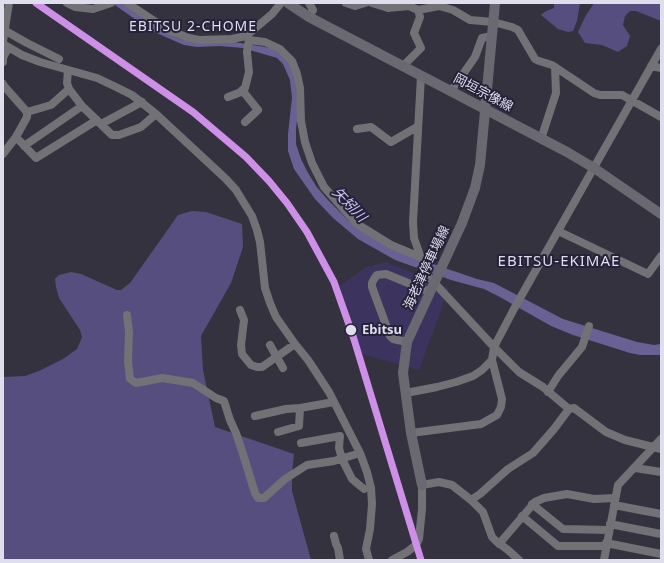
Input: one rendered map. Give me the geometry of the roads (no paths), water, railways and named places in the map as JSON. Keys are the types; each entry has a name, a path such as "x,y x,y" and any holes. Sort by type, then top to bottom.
{"main road":[{"name":"岡垣宗像線","path":"288,3 309,17 594,168 661,214"},
{"name":"海老津停車場線","path":"422,486 411,433 403,373 407,342 462,223 475,188 480,165 486,110 495,3"}],"street":[{"path":"3,8 8,3"},
{"path":"3,41 8,3"},
{"path":"67,3 74,7 86,6 93,9 111,3"},
{"path":"127,3 168,30 189,38 247,38 265,42 280,49 292,61 297,74 300,88 301,121 305,142 312,163 324,187 357,224 391,245 420,256"},
{"path":"228,97 244,88 249,72 247,38 272,14 281,3"},
{"path":"309,3 313,10 309,17"},
{"path":"346,3 355,6 365,3"},
{"path":"372,3 388,8 409,6 418,10 439,6 453,10 470,20 493,22 512,27 518,30 535,59 555,67 594,93 600,95 622,95 661,117"},
{"path":"403,66 422,48 414,33 420,17 418,10"},
{"path":"4,30 59,59"},
{"path":"451,92 475,57 482,38 492,36"},
{"path":"22,55 27,43"},
{"path":"3,62 6,46 22,55 97,78 142,102 226,179 244,202 252,216 260,242 265,288 276,317 319,376 360,453 367,472 371,488 372,516 366,549 369,560"},
{"path":"411,433 481,424 497,415 501,407 502,398 492,360 494,347 661,49"},
{"path":"651,66 661,68"},
{"path":"541,139 556,93 555,67"},
{"path":"68,70 67,83 69,89 82,106 112,135 119,135 142,127 156,114"},
{"path":"421,76 417,127 413,222 414,238 427,275 519,372 569,409 574,408 606,432 625,440 652,448 661,449"},
{"path":"3,84 27,112 27,117 3,154"},
{"path":"27,112 51,105 69,89"},
{"path":"242,90 258,110 245,122"},
{"path":"16,136 36,158 99,122 142,102"},
{"path":"24,146 82,106"},
{"path":"357,129 372,127 391,142 417,127"},
{"path":"558,231 648,274 661,256"},
{"path":"407,342 393,339 390,336 372,287 372,283 377,276 386,274 431,290"},
{"path":"240,310 244,320 241,345 242,354 251,365 262,367 295,344"},
{"path":"127,315 130,332 128,361 130,379 136,383 162,378 193,383 216,398 224,401 244,454 255,493 258,498 264,498 285,479 307,465 342,459 360,453"},
{"path":"548,392 558,376 582,346 589,326"},
{"path":"270,345 283,368"},
{"path":"406,393 437,388 473,376 482,370 492,360"},
{"path":"255,416 286,409 334,402"},
{"path":"278,432 299,426 300,408"},
{"path":"472,500 508,469 533,454 569,409"},
{"path":"301,443 340,436 339,448 342,459 352,479 364,489"},
{"path":"604,560 618,485 661,439"},
{"path":"634,468 661,472"},
{"path":"392,560 407,552 419,539 422,509 422,486 439,482 447,483 458,489 472,500 483,512 492,537 519,560"},
{"path":"499,544 532,504 544,498 567,494 614,502 661,514"},
{"path":"532,504 563,529 609,527 661,534"},
{"path":"522,516 558,546 606,545 661,554"},
{"path":"334,536 340,560"}],"place":[{"name":"Ebitsu","path":"351,330"}],"district":[{"name":"EBITSU 2-CHOME","path":"193,27"},
{"name":"EBITSU-EKIMAE","path":"559,262"}],"water label":[{"name":"矢矧川","path":"349,205"}]}
